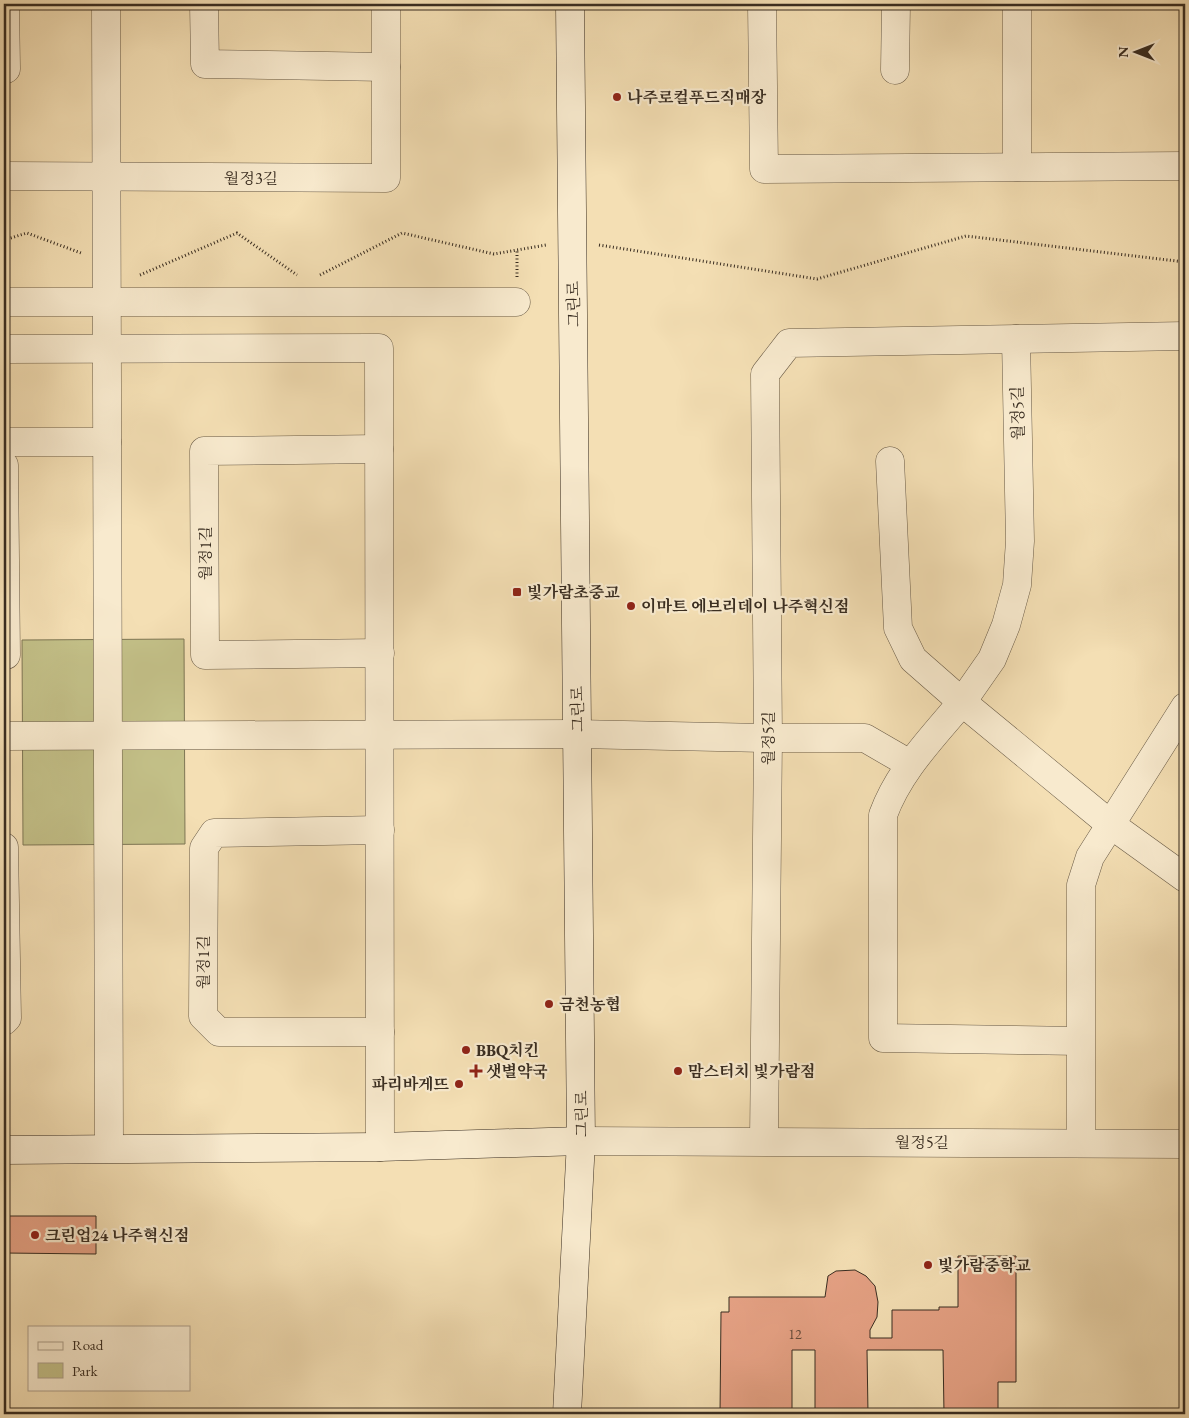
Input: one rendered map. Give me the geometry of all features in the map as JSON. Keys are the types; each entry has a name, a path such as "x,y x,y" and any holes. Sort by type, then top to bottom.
{"street":[{"path":"5,4 5,69"},
{"path":"106,4 109,1148"},
{"path":"204,4 204,64 386,67"},
{"name":"월정3길","path":"4,176 386,178 386,4"},
{"name":"그린로","path":"567,1414 581,1141 570,4"},
{"path":"762,4 764,170 1185,166"},
{"path":"895,70 896,4"},
{"path":"1017,4 1017,167"},
{"path":"4,302 516,302"},
{"path":"1016,339 1185,336"},
{"name":"월정5길","path":"764,1141 768,738 765,374 789,343 1016,339 1020,541 1017,585 1006,624 992,659 962,702 910,764 890,795 883,816 883,1038 1080,1041"},
{"path":"4,350 379,348 380,1147"},
{"path":"4,442 107,442"},
{"name":"월정1길","path":"379,449 204,452 204,461 205,655 380,653"},
{"path":"890,461 898,628 913,659 962,702 1110,824 1185,878"},
{"path":"4,465 6,654 4,655"},
{"path":"1081,1142 1081,885 1090,857 1185,707"},
{"path":"4,736 577,734 865,738 910,764"},
{"name":"월정1길","path":"380,830 214,833 204,848 203,1016 219,1032 380,1032"},
{"path":"4,847 7,1018 4,1021"},
{"path":"4,1150 380,1147 581,1141"},
{"name":"월정5길","path":"581,1141 1185,1144"}],"green space":[{"path":"184,639 185,844 23,845 22,640"}],"building":[{"path":"4,1216 96,1216 96,1254 4,1253"},
{"path":"958,1256 1016,1256 1016,1382 998,1382 998,1414 944,1414 943,1350 867,1350 868,1414 815,1414 815,1350 792,1350 792,1414 720,1414 721,1312 729,1312 729,1297 825,1297 828,1276 836,1271 855,1270 866,1276 875,1286 878,1302 877,1317 870,1330 870,1338 892,1338 892,1310 939,1310 939,1307 958,1307"}],"place":[{"name":"나주로컬푸드직매장","path":"617,97"},
{"name":"빛가람초중교","path":"517,592"},
{"name":"이마트 에브리데이 나주혁신점","path":"631,606"},
{"name":"금천농협","path":"549,1004"},
{"name":"BBQ치킨","path":"466,1050"},
{"name":"샛별약국","path":"476,1071"},
{"name":"맘스터치 빛가람점","path":"678,1071"},
{"name":"파리바게뜨","path":"459,1084"},
{"name":"크린업24 나주혁신점","path":"35,1235"},
{"name":"빛가람중학교","path":"928,1265"}]}
